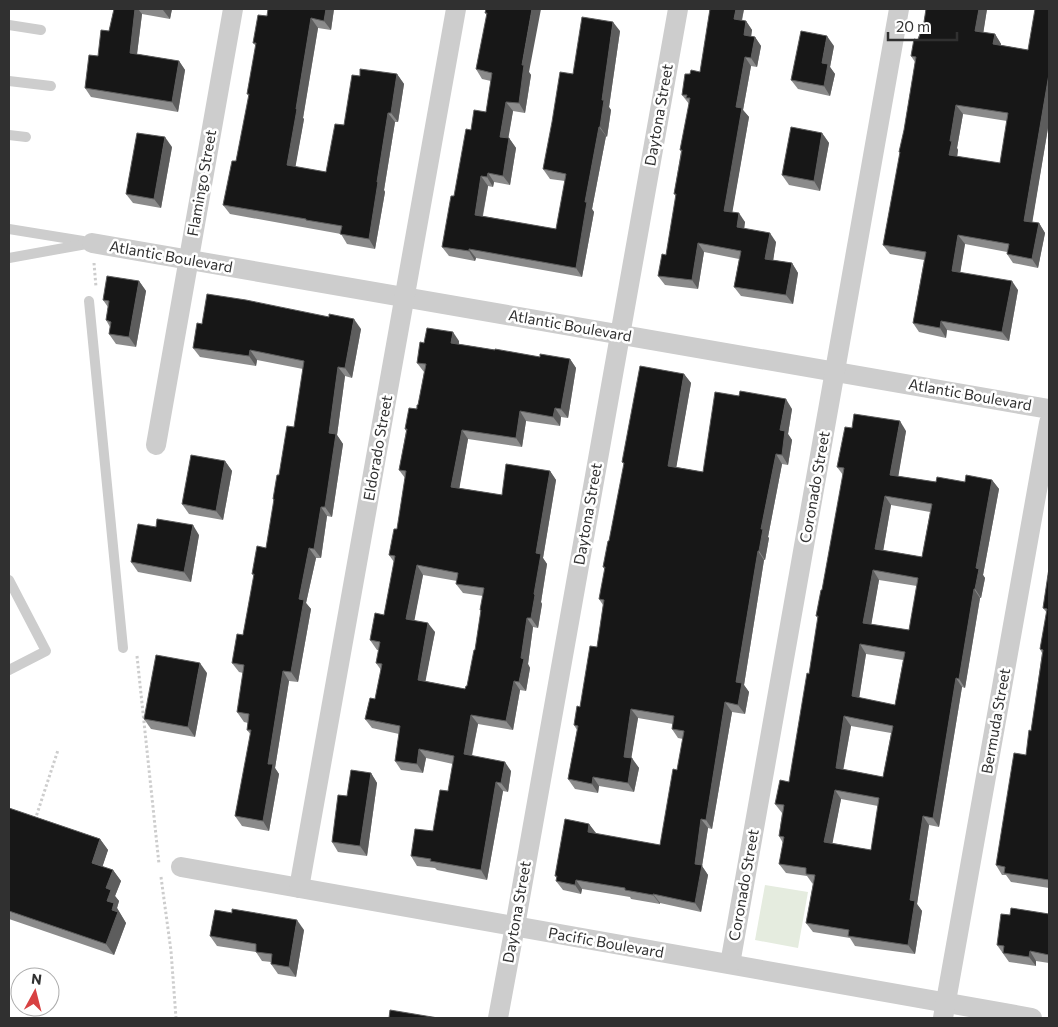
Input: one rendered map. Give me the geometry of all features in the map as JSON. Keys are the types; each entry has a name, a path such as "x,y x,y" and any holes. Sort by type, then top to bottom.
{"street":[{"name":"Flamingo Street","path":"156,445 233,9"},
{"name":"Eldorado Street","path":"299,888 456,9"},
{"name":"Daytona Street","path":"498,1018 678,9"},
{"name":"Coronado Street","path":"730,964 899,9"},
{"name":"Atlantic Boulevard","path":"92,243 1049,409"},
{"name":"Bermuda Street","path":"944,1011 1049,423"},
{"name":"Pacific Boulevard","path":"181,867 730,964 944,1011 1032,1018"}],"lane":[{"path":"9,25 41,30"},
{"path":"9,82 51,86"},
{"path":"9,135 26,137"},
{"name":"Atlantic Boulevard","path":"9,229 92,243"},
{"name":"Atlantic Boulevard","path":"9,258 92,243"},
{"path":"89,301 123,648"},
{"path":"9,580 46,651 9,670"}],"path":[{"path":"33,825 58,750"}],"shaded area":[{"path":"765,885 808,892 798,948 755,940"}],"building":[{"path":"114,9 135,9 130,53 179,61 172,102 85,88 89,55 98,56 101,30 109,31"},
{"path":"268,9 326,9 324,21 311,18 287,165 326,172 335,124 344,125 352,75 360,76 360,69 397,74 391,113 388,113 369,239 340,234 342,226 223,205 232,161 236,161 249,94 247,94 256,43 253,43 258,15 267,16"},
{"path":"486,9 532,9 522,65 524,65 519,103 506,102 500,137 509,138 503,176 488,173 487,177 481,176 475,215 556,229 566,174 543,169 560,72 573,74 582,17 613,22 600,127 585,202 587,202 576,268 469,249 469,251 442,247 451,196 454,196 466,129 471,130 474,110 486,112 492,73 476,69 487,13 485,13"},
{"path":"710,9 736,9 734,19 746,21 744,35 755,37 751,58 745,57 736,107 742,108 724,211 739,213 737,227 770,233 765,259 792,263 786,295 734,287 741,251 698,243 692,280 658,276 662,254 666,255 682,150 680,150 690,98 686,98 687,95 682,95 685,74 690,74 691,70 700,72"},
{"path":"926,9 979,9 975,31 995,34 993,44 1028,50 1035,9 1049,9 1049,74 1024,221 1039,223 1032,259 1007,254 1009,244 958,235 952,271 1012,281 1002,332 941,321 940,328 913,323 926,252 883,245 916,57 911,56 914,39 918,40","holes":["956,105 1008,113 1000,163 949,155"]},
{"path":"801,31 827,36 822,63 828,64 824,86 791,80"},
{"path":"791,127 822,133 814,181 782,175"},
{"path":"137,133 165,137 154,199 126,194"},
{"path":"107,276 139,281 129,337 109,334 111,322 106,320 109,301 103,300"},
{"path":"207,294 329,317 329,314 354,319 345,368 338,367 329,433 336,434 325,507 321,507 314,549 309,548 299,599 304,600 291,672 283,671 268,764 273,764 263,821 235,816 251,730 247,730 249,714 237,712 244,665 232,663 237,634 243,635 257,546 266,548 277,475 279,475 287,426 294,427 304,361 250,350 249,356 193,348 197,323 202,324"},
{"path":"427,328 453,332 451,343 540,357 540,354 570,359 561,409 555,408 553,417 520,411 516,438 462,430 451,487 502,495 506,464 550,471 536,553 541,554 535,595 531,618 527,618 521,658 524,659 519,682 514,681 506,721 471,715 464,754 505,762 501,783 496,782 481,870 411,856 415,829 433,831 440,790 448,791 454,756 419,749 417,764 395,761 400,726 365,719 370,698 375,699 382,664 376,663 380,642 370,640 375,613 384,615 395,556 389,555 394,529 397,529 406,471 399,470 409,408 417,409 418,405 426,364 417,363 420,342 424,343","holes":["417,565 458,573 456,584 484,588 475,650 465,689 418,680 428,623 406,619"]},
{"path":"640,366 684,374 668,466 703,472 715,392 739,396 740,391 786,399 780,430 785,431 782,455 776,454 761,529 763,529 736,682 742,683 738,705 725,702 706,820 701,819 695,864 702,865 695,903 576,880 575,885 556,881 557,876 555,876 565,819 589,824 588,832 660,845 673,769 677,770 684,731 672,729 674,716 631,709 624,757 632,758 628,783 593,777 592,784 568,779 578,726 574,725 577,706 580,707 590,646 597,647 604,600 599,599 605,567 603,567 624,463 622,462"},
{"path":"854,414 900,421 890,475 936,482 937,477 965,482 966,475 992,480 976,568 979,569 959,679 956,678 933,818 923,816 910,900 915,901 908,945 848,936 849,930 806,923 815,875 806,874 806,868 779,864 784,837 779,836 784,805 775,804 780,780 789,782 807,673 809,674 818,616 816,616 844,468 837,467 845,427 852,428","holes":["885,496 932,504 922,557 875,549","873,570 918,578 909,630 863,623","860,644 905,652 895,705 852,696","844,716 893,726 883,777 836,768","835,790 879,798 871,850 824,842"]},
{"path":"191,455 225,461 216,511 182,504"},
{"path":"157,519 193,525 184,572 131,562 138,524 156,527"},
{"path":"1049,568 1049,880 1004,873 1005,867 996,865 1014,753 1026,755 1029,730 1031,731 1043,650 1040,649 1047,609 1043,608"},
{"path":"156,655 200,663 188,727 144,719"},
{"path":"351,770 371,773 360,846 332,842 338,795 347,796"},
{"path":"9,808 100,839 92,863 113,870 106,888 111,890 107,901 114,903 112,910 118,912 106,944 9,911"},
{"path":"1011,908 1049,914 1049,955 1030,951 1029,957 1003,953 1004,946 997,945 1001,914 1010,915"},
{"path":"232,909 297,920 289,967 271,964 272,954 256,952 256,944 210,936 215,910 232,913"},
{"path":"390,1010 438,1018 389,1018"}]}
